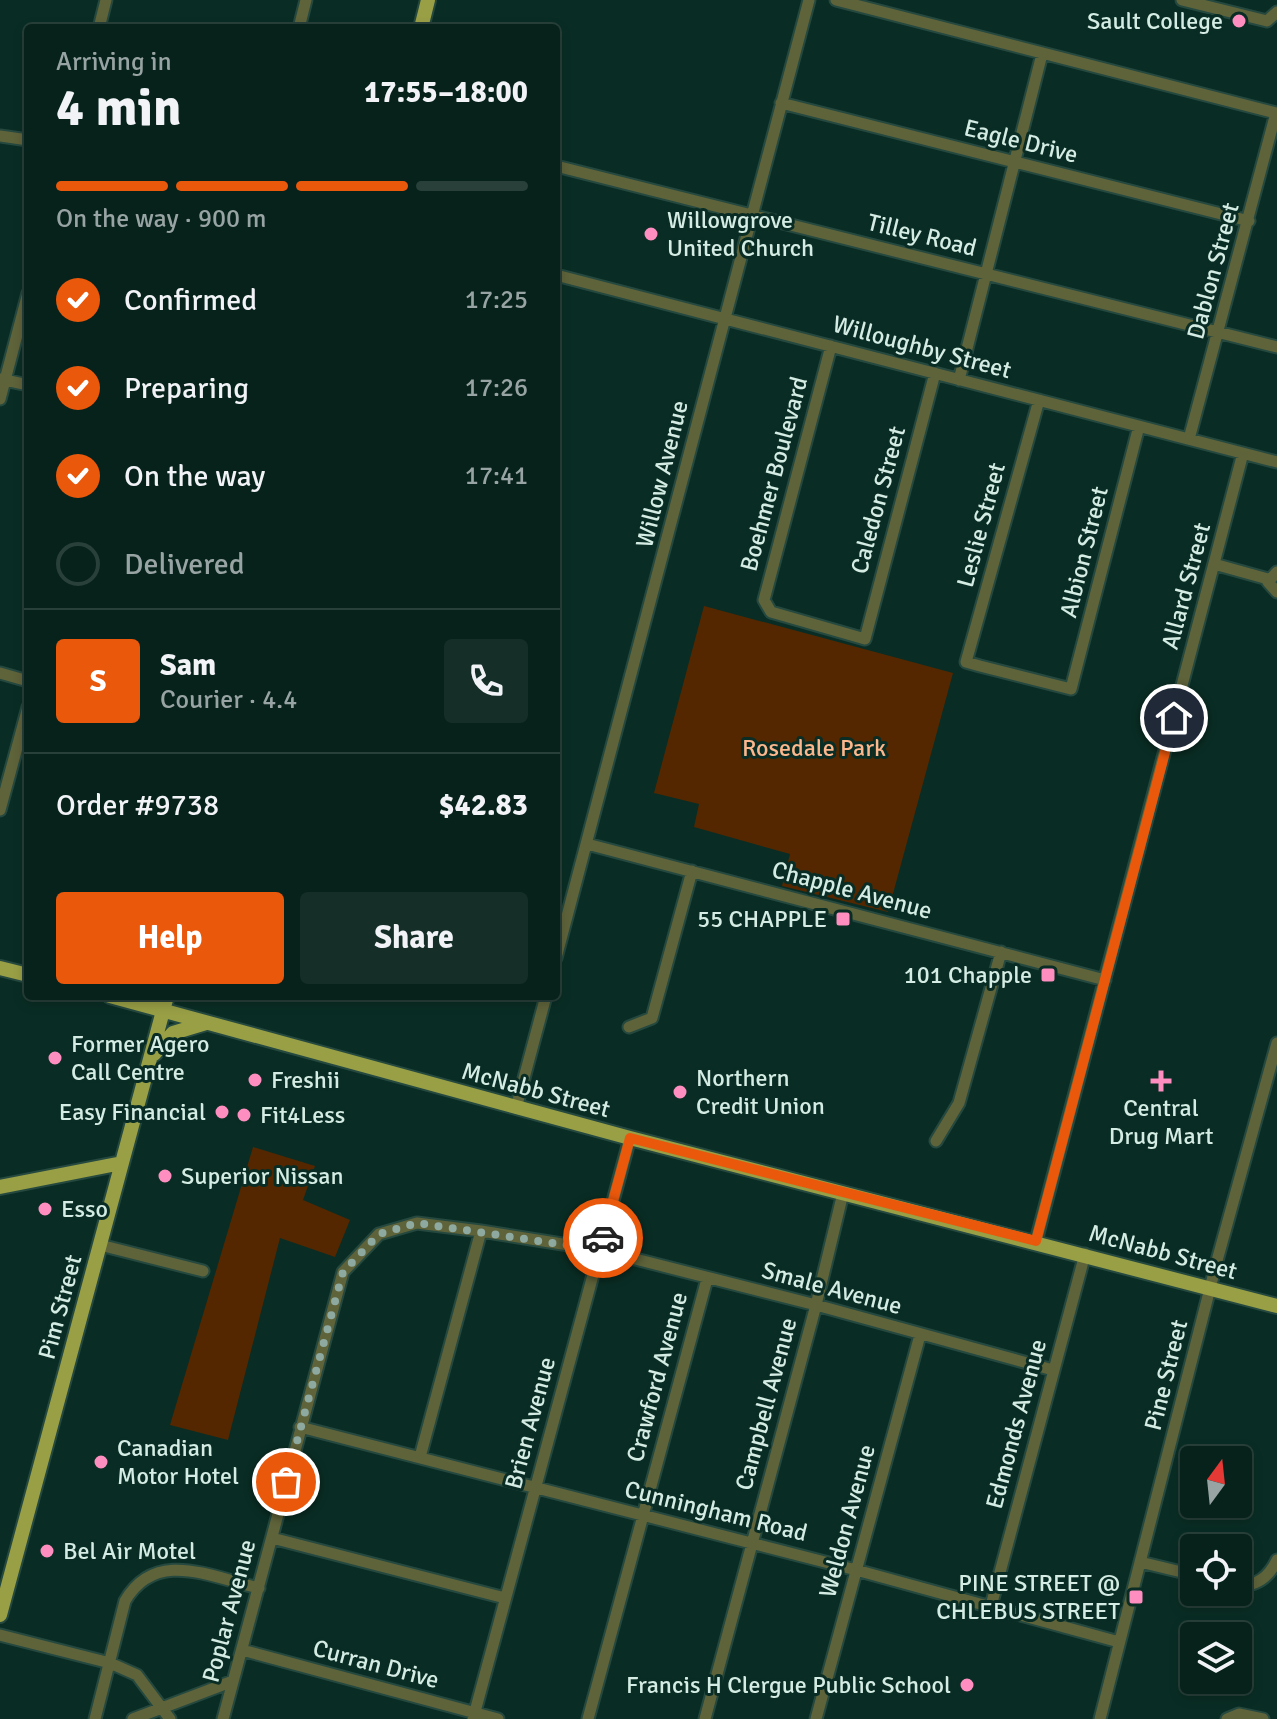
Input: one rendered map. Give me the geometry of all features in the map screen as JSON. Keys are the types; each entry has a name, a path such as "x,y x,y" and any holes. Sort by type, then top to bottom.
{"main road":[{"path":"422,24 428,0"},
{"path":"0,968 24,974"},
{"name":"McNabb Street","path":"141,1000 165,1003 208,1022 516,1108 1277,1306"},
{"name":"Pim Street","path":"0,1615 165,1003"},
{"path":"153,1054 173,1033 208,1022"},
{"path":"0,1187 122,1163"}],"street":[{"path":"100,24 106,0"},
{"path":"300,24 306,0"},
{"name":"Willow Avenue","path":"560,943 809,0"},
{"path":"836,0 1276,113"},
{"path":"1182,0 1267,21 1277,12"},
{"path":"959,380 1042,54"},
{"name":"Eagle Drive","path":"781,103 1249,221"},
{"name":"Dablon Street","path":"1189,439 1276,113"},
{"path":"0,136 24,139"},
{"name":"Tilley Road","path":"560,167 1277,347"},
{"name":"Willoughby Street","path":"560,276 1277,462"},
{"path":"0,399 2,379 24,306"},
{"name":"Boehmer Boulevard","path":"831,346 764,600 771,612 865,639"},
{"name":"Caledon Street","path":"865,639 935,373"},
{"path":"2,379 24,384"},
{"name":"Leslie Street","path":"1039,400 966,662 1071,689"},
{"name":"Albion Street","path":"1071,689 1139,426"},
{"name":"Allard Street","path":"1036,1241 1243,453"},
{"path":"1214,564 1273,575 1270,588 1277,592"},
{"path":"0,673 24,680"},
{"path":"0,810 24,722"},
{"name":"Chapple Avenue","path":"587,844 1105,980"},
{"path":"629,1027 652,1018 692,871"},
{"path":"936,1141 959,1103 1001,952"},
{"path":"516,1108 545,1000"},
{"name":"Pine Street","path":"1100,1719 1277,1043"},
{"name":"Brien Avenue","path":"474,1716 630,1138"},
{"name":"Campbell Avenue","path":"705,1719 843,1193"},
{"name":"Poplar Avenue","path":"223,1719 343,1272 379,1234 417,1223 600,1250"},
{"path":"420,1457 481,1231"},
{"path":"100,1245 203,1271"},
{"name":"Smale Avenue","path":"600,1250 1053,1370"},
{"name":"Edmonds Avenue","path":"991,1606 1085,1254"},
{"name":"Crawford Avenue","path":"588,1719 707,1279"},
{"name":"Weldon Avenue","path":"816,1719 920,1335"},
{"name":"Cunningham Road","path":"300,1427 856,1570 1119,1642"},
{"path":"272,1538 505,1598"},
{"path":"1252,1586 1264,1578 1277,1560"},
{"path":"1140,1562 1180,1572"},
{"path":"95,1719 125,1601 135,1584 152,1572 172,1568 259,1588"},
{"path":"0,1635 110,1663 137,1675 170,1719"},
{"name":"Curran Drive","path":"242,1650 474,1716 498,1719"},
{"path":"133,1719 233,1681"},
{"path":"1227,1719 1239,1714 1263,1719"}],"green space":[{"name":"Rosedale Park","path":"704,606 953,673 888,912 782,886 790,854 694,827 699,804 654,793"},
{"path":"253,1147 315,1166 303,1200 350,1220 335,1257 280,1238 228,1440 170,1425"}],"way so far":[{"path":"286,1482 343,1272 379,1234 417,1223 600,1250 603,1238"}],"place":[{"name":"Sault College","path":"1239,21"},
{"name":"Willowgrove United Church","path":"651,234"},
{"name":"55 CHAPPLE","path":"843,919"},
{"name":"101 Chapple","path":"1048,975"},
{"name":"Former Agero Call Centre","path":"55,1058"},
{"name":"Freshii","path":"255,1080"},
{"name":"Central Drug Mart","path":"1161,1081"},
{"name":"Northern Credit Union","path":"680,1092"},
{"name":"Easy Financial","path":"222,1112"},
{"name":"Fit4Less","path":"244,1115"},
{"name":"Superior Nissan","path":"165,1176"},
{"name":"Esso","path":"45,1209"},
{"name":"Canadian Motor Hotel","path":"101,1462"},
{"name":"Bel Air Motel","path":"47,1551"},
{"name":"PINE STREET @ CHLEBUS STREET","path":"1136,1597"},
{"name":"Francis H Clergue Public School","path":"967,1685"}],"route":[{"path":"603,1238 630,1138 1036,1241 1174,718"}]}
